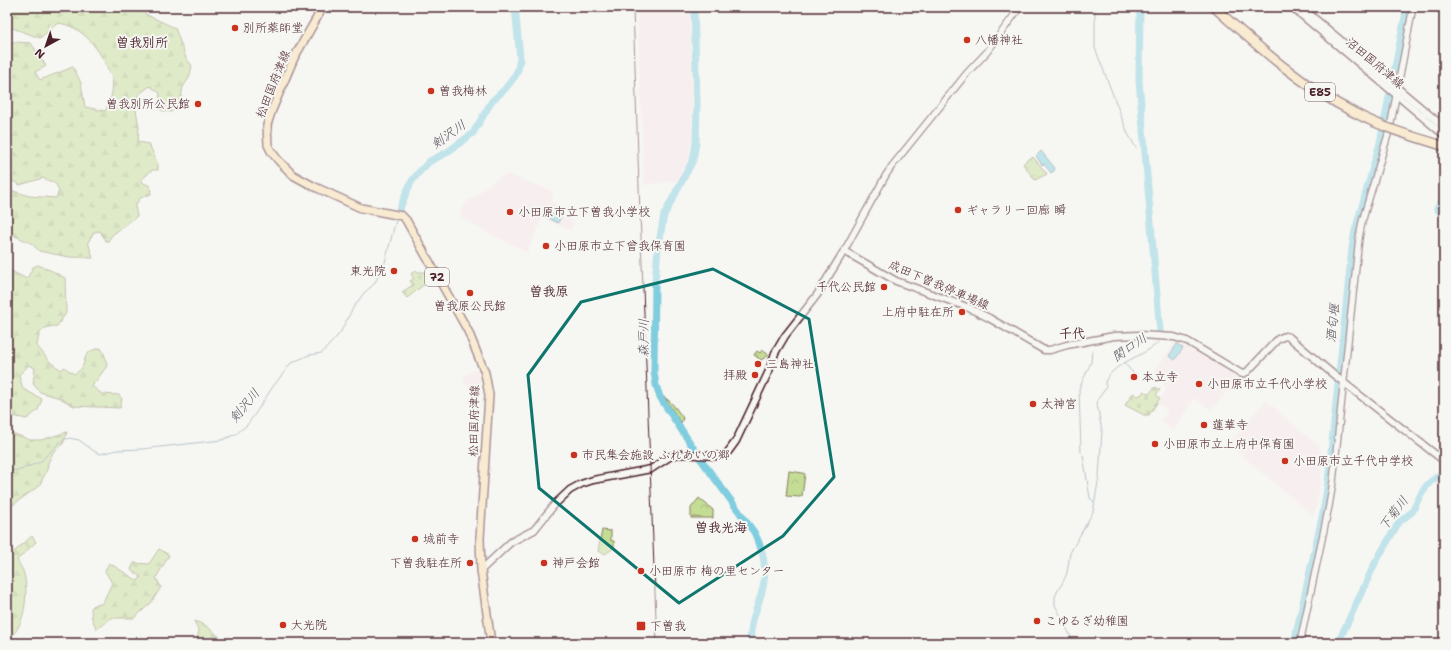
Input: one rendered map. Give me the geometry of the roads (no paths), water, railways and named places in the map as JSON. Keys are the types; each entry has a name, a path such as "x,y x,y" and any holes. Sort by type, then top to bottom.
{"highway":[{"name":"E85","path":"1214,7 1280,64 1331,100 1376,123 1401,133 1444,146"},
{"name":"E85","path":"1221,7 1283,60 1308,79 1334,95 1377,118 1404,129 1444,141"}],"main road":[{"name":"松田国府津線","path":"322,7 294,58 272,110 267,125 268,145 278,160 292,175 361,208 402,216 406,220 468,331 485,373 489,395 480,538 480,570 491,643"},
{"name":"沼田国府津線","path":"1292,7 1388,88 1396,91 1444,127"},
{"name":"沼田国府津線","path":"1301,7 1384,77 1396,91 1444,135"},
{"path":"480,570 511,542 534,530 555,504 575,487 593,480 651,469 671,456 679,454 694,456 724,455 733,448 785,336 817,295 844,251"},
{"name":"成田下曽我停車場線","path":"844,251 896,281 973,310 1044,350 1114,336 1174,337 1188,341 1242,374 1247,372 1278,340 1285,336 1289,337 1343,383"},
{"path":"1343,383 1444,461"}],"street":[{"path":"844,251 892,166 967,73 987,52 1020,7"},
{"path":"1300,643 1333,482 1359,238 1362,222 1390,128 1413,7"}],"water":[{"path":"1041,151 1055,168 1051,173 1044,164 1042,165 1036,156"},
{"path":"548,212 561,217 558,223 546,217"},
{"path":"1177,344 1183,348 1175,360 1169,356"}],"waterway":[{"name":"剣沢川","path":"399,211 412,181 420,171 430,161 446,153 473,133 492,101 505,89 515,76 520,58 515,7"},
{"name":"森戸川","path":"694,7 697,104 696,143 693,160 664,215 658,249 655,281 654,372 660,397 702,461 754,532 761,547 765,570 763,587 752,625 751,643"},
{"path":"1095,7 1095,48 1128,134 1136,148"},
{"name":"関口川","path":"1140,7 1139,80 1160,332"},
{"name":"酒匂堰","path":"1294,643 1323,513 1328,482 1355,231 1380,143 1407,7"},
{"name":"下菊川","path":"1444,192 1443,199 1437,209 1444,215"},
{"name":"剣沢川","path":"7,471 20,470 40,462 61,441 69,438 79,440 100,454 117,450 142,449 222,440 236,434 247,425 291,363 309,355 322,353 340,333 353,308 364,293 374,284 384,266 396,220"},
{"name":"関口川","path":"1074,643 1055,605 1055,597 1067,573 1070,553 1093,512 1099,476 1102,431 1097,404 1098,399 1106,388 1105,382 1110,374 1117,368 1150,349 1160,339"},
{"path":"1081,452 1079,389 1091,362 1092,351"},
{"path":"1124,363 1137,377"},
{"path":"1083,455 1090,498 1094,502"},
{"name":"下菊川","path":"1379,556 1399,522 1412,512 1422,492 1429,483 1442,473 1444,468"},
{"name":"下菊川","path":"1338,643 1376,561"},
{"path":"1440,631 1444,627"}],"railway":[{"path":"633,7 657,643"}],"place":[{"name":"別所薬師堂","path":"235,28"},
{"name":"八幡神社","path":"967,40"},
{"name":"曽我梅林","path":"431,91"},
{"name":"曽我別所公民館","path":"198,104"},
{"name":"ギャラリー回廊 瞬","path":"958,210"},
{"name":"小田原市立下曽我小学校","path":"510,212"},
{"name":"小田原市立下曾我保育園","path":"546,246"},
{"name":"東光院","path":"394,271"},
{"name":"千代公民館","path":"884,287"},
{"name":"曽我原公民館","path":"470,293"},
{"name":"上府中駐在所","path":"962,312"},
{"name":"三島神社","path":"758,364"},
{"name":"拝殿","path":"755,375"},
{"name":"本立寺","path":"1134,377"},
{"name":"小田原市立千代小学校","path":"1199,384"},
{"name":"太神宮","path":"1033,404"},
{"name":"蓮華寺","path":"1204,425"},
{"name":"小田原市立上府中保育園","path":"1155,444"},
{"name":"市民集会施設 ふれあいの郷","path":"574,455"},
{"name":"小田原市立千代中学校","path":"1285,461"},
{"name":"城前寺","path":"415,539"},
{"name":"下曽我駐在所","path":"470,563"},
{"name":"神戸会館","path":"544,563"},
{"name":"小田原市 梅の里センター","path":"641,571"},
{"name":"こゆるぎ幼稚園","path":"1037,621"},
{"name":"大光院","path":"283,625"},
{"name":"下曽我","path":"641,626"}],"district":[{"name":"曽我別所","path":"142,42"},
{"name":"曽我原","path":"549,291"},
{"name":"千代","path":"1072,333"},
{"name":"曽我光海","path":"721,527"}]}
